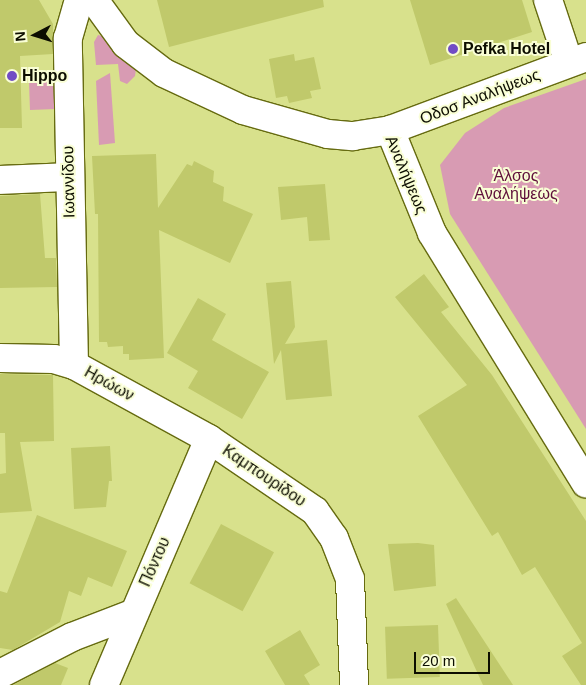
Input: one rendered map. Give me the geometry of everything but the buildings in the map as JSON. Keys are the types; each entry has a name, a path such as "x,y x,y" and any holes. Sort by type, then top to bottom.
{"street":[{"name":"Ιωαννίδου","path":"74,365 69,177 68,38 79,0"},
{"name":"Αναλήψεως","path":"94,0 116,33 146,61 243,110 328,134 353,136 390,130 432,233 586,483"},
{"path":"548,0 578,60"},
{"name":"Οδοσ Αναλήψεως","path":"390,130 578,60"},
{"path":"0,180 69,177"},
{"name":"Ηρώων","path":"0,358 54,358 74,365 209,440"},
{"name":"Πόντου","path":"104,685 132,614 209,440"},
{"name":"Καμπουρίδου","path":"209,440 300,499 330,530 347,567 352,589 354,685"},
{"path":"0,674 72,637 132,614"}],"green space":[{"path":"98,35 109,38 137,62 135,76 127,84 120,81 118,64 96,65 94,42"},
{"path":"110,73 115,143 99,145 96,81"},
{"name":"Άλσος Αναλήψεως","path":"586,79 586,429 450,214 440,165 465,133 504,108"},
{"path":"55,81 56,109 30,110 29,82"}],"place":[{"name":"Pefka Hotel","path":"453,49"},
{"name":"Hippo","path":"12,76"}]}
